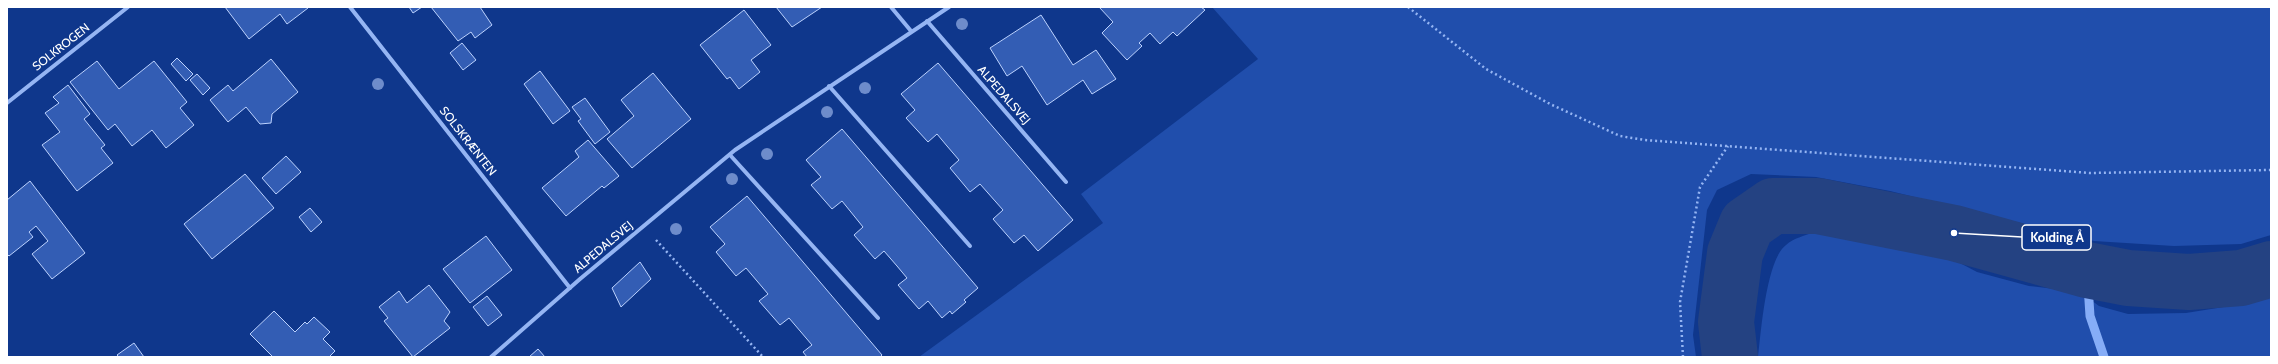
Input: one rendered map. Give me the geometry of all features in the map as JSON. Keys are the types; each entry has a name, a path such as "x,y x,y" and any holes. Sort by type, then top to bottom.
{"street":[{"name":"SOLKROGEN","path":"7,103 128,7"},
{"name":"SOLSKRÆNTEN","path":"350,7 570,288"},
{"path":"892,7 911,31"},
{"name":"ALPEDALSVEJ","path":"491,357 643,226 730,155 829,86 949,7"},
{"name":"ALPEDALSVEJ","path":"927,21 1066,182"},
{"path":"829,86 970,246"},
{"path":"730,155 878,318"}],"path":[{"path":"1408,7 1486,69 1550,104 1620,136 1645,140 2090,173 2271,170"},
{"path":"1683,357 1680,302 1700,187 1728,146"},
{"path":"643,226 763,357"}],"shaded area":[{"path":"1212,7 2271,7 2271,235 2241,244 2174,246 2094,241 1890,191 1816,177 1751,174 1717,190 1707,210 1693,335 1696,357 919,357 1103,223 1081,194 1258,59"},
{"path":"1814,232 1828,233 1958,262 1977,272 2029,286 2080,292 2099,306 2128,314 2186,313 2236,305 2271,296 2271,357 1758,357 1769,281 1779,253 1789,243"}],"building":[{"path":"225,7 308,8 287,24 280,14 249,39"},
{"path":"409,7 422,7 413,13"},
{"path":"431,7 480,7 492,25 475,38 471,32 458,41"},
{"path":"776,7 822,7 792,27"},
{"path":"1099,7 1201,7 1205,10 1177,36 1173,32 1160,44 1150,33 1139,43 1142,46 1127,60 1102,33 1113,22"},
{"path":"744,10 771,45 751,60 760,72 739,89 730,77 727,79 700,45"},
{"path":"1041,15 1073,65 1096,50 1116,79 1092,94 1083,80 1047,105 1022,66 1007,76 990,48"},
{"path":"462,43 476,60 463,70 450,53"},
{"path":"177,58 193,74 186,81 171,64"},
{"path":"271,59 298,92 272,114 271,123 260,124 246,107 228,122 210,100 228,85 233,91"},
{"path":"97,61 119,89 154,61 187,102 180,108 194,125 166,148 152,130 132,146 115,124 108,130 70,82"},
{"path":"938,63 1073,220 1038,251 1024,235 1014,243 993,219 1003,210 980,184 970,192 950,168 959,160 937,134 928,142 906,118 915,110 901,94"},
{"path":"540,71 570,111 553,124 524,84"},
{"path":"653,73 691,119 632,168 607,139 634,116 621,100"},
{"path":"197,74 210,88 203,95 190,80"},
{"path":"68,85 90,114 84,119 105,145 101,148 113,163 77,191 42,145 60,132 45,113 59,103 53,97"},
{"path":"585,98 610,132 595,144 578,121 581,119 572,107"},
{"path":"842,129 978,288 964,300 966,302 952,314 950,311 942,318 928,301 919,309 898,285 907,278 884,251 875,259 854,235 863,227 842,201 832,209 811,185 821,177 806,160"},
{"path":"588,140 619,176 604,188 602,186 566,216 542,188 579,157 575,151"},
{"path":"286,156 301,172 276,194 262,178"},
{"path":"245,174 274,208 212,259 184,224"},
{"path":"30,181 85,253 52,279 32,254 48,241 36,226 29,232 33,237 9,256 7,254 7,200"},
{"path":"747,196 882,355 880,357 807,357 803,352 812,345 789,318 780,325 759,301 768,294 746,268 736,276 716,252 725,244 710,227"},
{"path":"310,208 322,222 311,232 299,217"},
{"path":"486,236 512,270 470,303 443,269"},
{"path":"640,262 651,279 621,307 612,288"},
{"path":"429,285 450,312 444,321 450,328 413,357 384,321 388,318 379,307 399,291 407,303"},
{"path":"487,296 502,315 488,326 473,307"},
{"path":"274,311 295,332 305,322 307,324 314,317 330,332 323,339 335,351 329,357 273,357 250,334"},
{"path":"134,343 144,357 119,357 117,355"},
{"path":"538,349 545,357 529,357"}],"waterway":[{"path":"1730,357 1726,322 1735,253 1747,224 1773,206 1818,206 1954,233 2087,270 2128,278 2189,282 2241,278 2271,269"},
{"path":"2087,270 2090,316 2104,357"}],"place":[{"name":"Kolding Å","path":"1954,233"}]}
